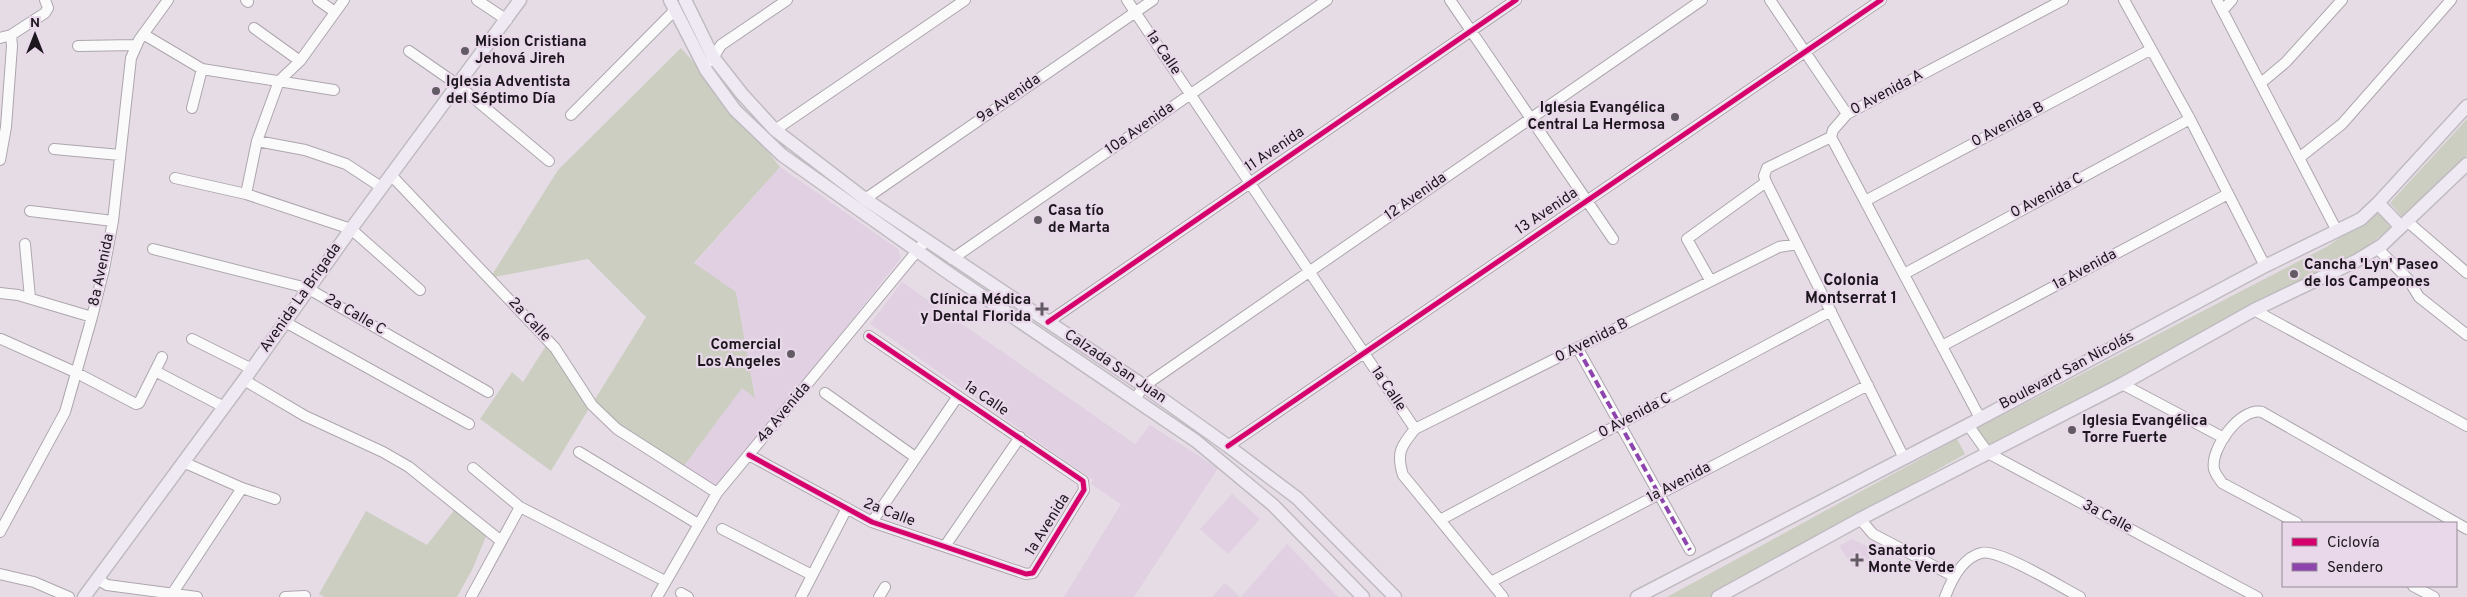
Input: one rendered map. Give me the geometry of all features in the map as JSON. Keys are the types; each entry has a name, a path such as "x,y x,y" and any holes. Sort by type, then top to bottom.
{"main road":[{"name":"Avenida La Brigada","path":"84,597 252,369 350,228 520,0"},
{"name":"Calzada San Juan","path":"684,0 713,57 742,94 775,130 865,199 1144,386 1228,446 1297,498 1395,597"},
{"name":"Calzada San Juan","path":"672,5 706,70 734,110 782,156 947,272 1196,441 1295,526 1363,597"},
{"name":"Boulevard San Nicolás","path":"1638,597 1968,425 2265,266 2361,219 2467,106"},
{"path":"1718,597 1860,519 2122,384 2254,310 2356,261 2377,248 2465,172"},
{"path":"2378,203 2405,225"},
{"path":"947,272 976,274"},
{"path":"1237,476 1249,474 1264,481 1282,496 1297,498"}],"street":[{"path":"0,38 11,35 45,13 48,8 45,0"},
{"name":"8a Avenida","path":"0,532 65,412 104,269 113,221 131,58 142,34 168,0"},
{"path":"318,0 335,12"},
{"path":"246,194 257,141 279,81 300,61 344,0"},
{"path":"477,0 506,20"},
{"path":"706,70 722,45 787,0"},
{"path":"775,130 965,0"},
{"name":"1a Calle","path":"1127,0 1415,430"},
{"name":"9a Avenida","path":"865,199 1153,0"},
{"name":"10a Avenida","path":"952,259 1327,0"},
{"path":"1450,0 1613,239"},
{"name":"11 Avenida","path":"1048,322 1516,0"},
{"name":"12 Avenida","path":"1135,399 1144,386 1309,270 1702,0"},
{"path":"1770,0 1846,114"},
{"name":"13 Avenida","path":"1228,446 1881,0"},
{"name":"0 Avenida A","path":"1831,137 1833,130 1846,114 2063,0"},
{"path":"2124,0 2150,50 2190,119 2265,266"},
{"path":"2217,0 2337,231"},
{"path":"2223,10 2232,0"},
{"path":"2261,83 2286,62 2342,0"},
{"path":"2299,158 2342,124 2451,0"},
{"path":"571,115 672,5"},
{"path":"254,28 300,61"},
{"path":"142,34 202,69 334,90"},
{"path":"0,160 6,126 12,46 11,35"},
{"path":"78,46 136,45"},
{"name":"0 Avenida B","path":"1865,201 2150,50"},
{"path":"409,51 458,85 549,161"},
{"path":"192,108 202,69"},
{"name":"0 Avenida C","path":"1904,274 2190,119"},
{"path":"1904,458 1766,182 1764,176 1766,168 1831,137 1980,418"},
{"path":"257,141 305,150 346,164 382,187"},
{"path":"54,149 120,155"},
{"name":"2a Calle","path":"391,175 555,348 592,405 617,429 717,493"},
{"path":"175,178 246,194 350,228 420,290"},
{"path":"1710,280 1687,239 1766,182"},
{"name":"1a Avenida","path":"1942,346 2228,194"},
{"path":"30,210 113,221"},
{"path":"2405,225 2467,274"},
{"name":"4a Avenida","path":"657,597 717,493 926,240"},
{"path":"26,244 30,298"},
{"name":"0 Avenida B","path":"1440,520 1403,475 1399,454 1405,441 1415,430 1578,349 1710,280 1779,247 1797,244"},
{"name":"2a Calle C","path":"153,248 307,288 488,392"},
{"path":"2377,248 2408,279 2419,297 2467,335"},
{"path":"0,293 30,298 92,316"},
{"path":"2254,310 2467,426"},
{"name":"0 Avenida C","path":"1440,520 1831,311"},
{"path":"284,322 468,424"},
{"name":"1a Calle","path":"869,336 1020,437 1083,481 1085,486"},
{"path":"192,338 252,369"},
{"path":"1,340 75,372 132,403 139,403 162,356"},
{"path":"1578,349 1690,550"},
{"path":"155,371 224,407"},
{"path":"244,380 305,416 383,452 409,467 501,541"},
{"path":"2122,384 2224,438"},
{"name":"1a Avenida","path":"1491,582 1868,385"},
{"path":"825,393 915,457"},
{"path":"872,522 958,396"},
{"path":"2295,522 2222,482 2215,473 2215,455 2224,438 2241,417 2252,411 2262,412 2455,522"},
{"name":"3a Calle","path":"1968,425 1988,453 2257,597"},
{"path":"945,546 1020,437"},
{"path":"579,452 698,524"},
{"name":"2a Calle","path":"748,455 872,522 1029,575"},
{"path":"183,462 242,488 275,499"},
{"path":"473,468 520,507 665,581"},
{"name":"1a Avenida","path":"1029,575 1038,565 1085,486"},
{"path":"172,594 242,488"},
{"path":"471,597 520,507"},
{"path":"801,597 847,508"},
{"path":"1860,519 1873,534 1953,576"},
{"path":"1440,520 1503,597"},
{"path":"722,529 812,575"},
{"path":"1945,597 1953,576 1976,555 1990,552 2007,558 2080,597"},
{"path":"0,574 34,582 70,597"},
{"path":"97,579 107,585 197,597"},
{"path":"879,597 885,587"},
{"path":"2415,587 2434,597"},
{"path":"285,597 305,596"}],"shaded area":[{"path":"681,48 728,101 780,167 694,263 736,292 755,398 742,388 681,470 591,405 551,471 480,419 512,372 523,382 549,341 592,404 646,317 588,259 490,278 558,170"},
{"path":"2467,119 2467,155 2403,218 2390,203"},
{"path":"780,167 898,249 901,258 712,495 681,470 742,388 755,397 736,292 694,264"},
{"path":"2377,211 2391,228 2363,249 1980,450 1970,432 2328,246"},
{"path":"902,282 1135,444 1150,425 1218,468 1134,597 1064,597 1121,504 1091,484 1093,480 870,324"},
{"path":"1957,439 1965,454 1714,597 1667,597"},
{"path":"1232,494 1260,519 1228,554 1200,529"},
{"path":"455,509 487,534 472,570 457,597 324,597 319,594 366,511 427,545"},
{"name":"Sanatorio Monte Verde","path":"1852,539 1877,551 1855,569 1839,546"},
{"path":"1287,544 1338,597 1241,597"},
{"path":"1225,583 1240,597 1212,597"}],"marked path":[{"path":"1578,349 1690,550"}],"cycle path":[{"path":"1048,322 1516,0"},
{"path":"1228,446 1881,0"},
{"path":"749,455 872,522 1026,574 1033,573 1084,490 1083,481 869,336"}],"place":[{"name":"Mision Cristiana Jehová Jireh","path":"465,51"},
{"name":"Iglesia Adventista del Séptimo Día","path":"436,91"},
{"name":"Iglesia Evangélica Central La Hermosa","path":"1675,117"},
{"name":"Casa tío de Marta","path":"1038,220"},
{"name":"Cancha 'Lyn' Paseo de los Campeones","path":"2294,274"},
{"name":"Clínica Médica y Dental Florida","path":"1042,309"},
{"name":"Comercial Los Angeles","path":"791,354"},
{"name":"Iglesia Evangélica Torre Fuerte","path":"2072,430"},
{"name":"Sanatorio Monte Verde","path":"1857,560"}],"district":[{"name":"Colonia Montserrat 1","path":"1851,290"}]}
